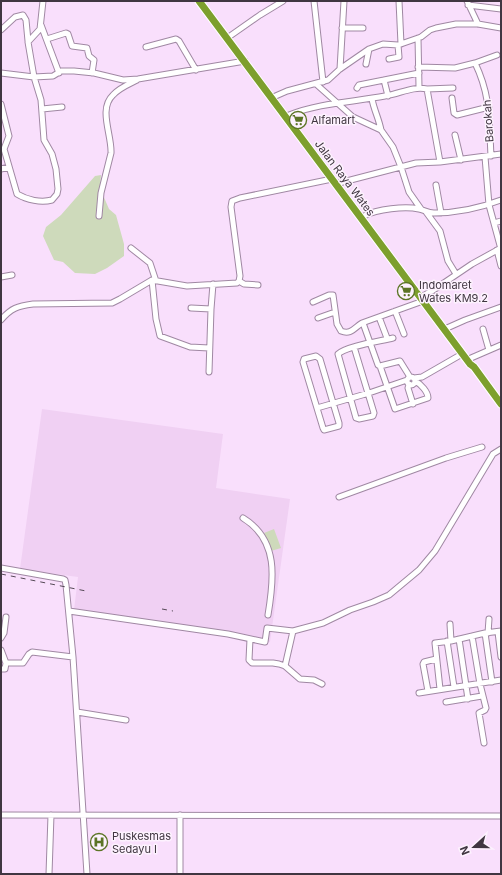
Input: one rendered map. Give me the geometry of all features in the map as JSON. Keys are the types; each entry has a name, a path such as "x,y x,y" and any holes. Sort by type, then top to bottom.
{"highway":[{"name":"Jalan Raya Wates","path":"199,1 364,216 462,354 474,367"},
{"name":"Jalan Raya Wates","path":"204,1 332,179 423,299 448,328 501,404"}],"street":[{"path":"28,42 40,29 43,1"},
{"path":"230,36 283,1"},
{"path":"314,1 323,82"},
{"path":"340,69 344,1"},
{"path":"389,58 399,57 399,1"},
{"path":"468,3 501,9"},
{"path":"468,3 478,24"},
{"path":"1,30 15,17 23,15 26,20 34,77 41,100 44,140 52,154 56,169 58,189 57,194 52,200 43,201 29,199 19,195 16,191 4,149 9,136 1,104"},
{"path":"41,24 59,73"},
{"path":"273,97 297,88 328,80 340,69 369,49 383,44 399,44 418,38 430,30 456,24 478,24 501,28"},
{"path":"342,28 363,28"},
{"path":"47,39 66,33 72,46 87,48 89,56 94,60 92,73"},
{"path":"146,47 176,38 196,70"},
{"path":"418,38 419,87"},
{"path":"366,64 369,49"},
{"path":"357,88 359,85 384,80 418,70 455,68 497,55"},
{"path":"1,73 34,77 53,76 61,71 74,71 92,73 123,80 196,70 245,61"},
{"name":"Barokah","path":"475,63 484,87 489,107 489,205 500,249 501,266"},
{"path":"99,216 101,193 111,153 106,113 107,106 113,94 138,79"},
{"path":"384,80 388,96"},
{"path":"316,84 354,117 381,130"},
{"path":"288,115 338,103 388,96 419,87 427,89 453,88"},
{"path":"427,89 440,162"},
{"path":"452,98 454,113 457,115 489,107"},
{"path":"372,99 381,130 393,146 409,192 440,231 448,261 456,274"},
{"path":"42,109 62,108"},
{"path":"455,136 461,160"},
{"path":"339,184 416,163 461,160 501,154"},
{"path":"1,169 9,167"},
{"path":"239,281 240,276 231,207 232,201 240,198 332,179"},
{"path":"436,185 441,213"},
{"path":"364,216 388,209 441,213 476,208 501,200"},
{"path":"494,223 501,221"},
{"path":"131,248 150,263 154,280 156,319 160,336 190,347 209,348"},
{"path":"314,302 329,295 333,295 339,329 343,332 351,332 363,323 423,299 431,291 456,274 500,249"},
{"path":"1,277 12,275"},
{"path":"1,320 9,311 28,304 116,302 154,280 187,286 234,283 239,281"},
{"path":"239,281 244,284 258,285"},
{"path":"209,372 213,284"},
{"path":"448,328 501,307"},
{"path":"191,308 211,309"},
{"path":"395,311 404,334"},
{"path":"318,318 335,312"},
{"path":"379,317 387,338"},
{"path":"363,323 395,409 428,398 428,394 420,384 411,380 400,361 380,366"},
{"path":"483,329 489,350"},
{"path":"354,347 374,413 373,416 358,419 350,398 338,355 342,351 354,347 393,338"},
{"path":"470,358 501,345"},
{"path":"317,408 422,377 462,354"},
{"path":"316,356 320,359 334,403 339,426 323,430 317,408 303,362 304,360 316,356"},
{"path":"411,380 408,388 413,404"},
{"path":"339,497 446,458 482,447"},
{"path":"71,611 228,634 265,642 267,628 293,630 323,623 350,610 388,595 419,570 432,557 493,454 501,449"},
{"path":"243,518 252,523 259,532 266,543 271,557 271,596 268,615"},
{"path":"1,568 64,580 67,588 71,611 87,874"},
{"path":"1,638 5,630 6,617"},
{"path":"489,619 486,633 492,682"},
{"path":"450,624 449,641 454,687"},
{"path":"285,666 293,630"},
{"path":"440,689 434,644 499,631 501,657"},
{"path":"472,636 482,696 486,709 479,712 484,743"},
{"path":"250,639 249,660 252,663 273,663 285,666 300,679 314,680 322,684"},
{"path":"459,639 468,698"},
{"path":"1,650 6,663 5,669 1,669"},
{"path":"6,663 23,663 32,652 73,657"},
{"path":"428,691 423,664 424,662 436,659"},
{"path":"418,693 501,680"},
{"path":"446,702 482,696"},
{"path":"77,712 126,720"},
{"path":"1,815 501,816"},
{"path":"50,874 51,815"},
{"path":"180,815 180,874"}],"shaded area":[{"path":"42,409 223,434 216,488 290,499 270,642 208,629 74,610 78,577 20,569"}],"green space":[{"path":"101,175 98,211 103,195 109,209 116,215 124,244 124,256 107,268 95,274 75,273 63,262 54,260 43,236 46,227 61,215 95,176"},
{"path":"274,529 281,548 271,551 264,533"}],"railway":[{"path":"1,574 86,591"},
{"path":"162,609 173,611"}],"place":[{"name":"Alfamart","path":"298,120"},
{"name":"Indomaret Wates KM9.2","path":"406,291"},
{"name":"Puskesmas Sedayu I","path":"99,842"}]}
